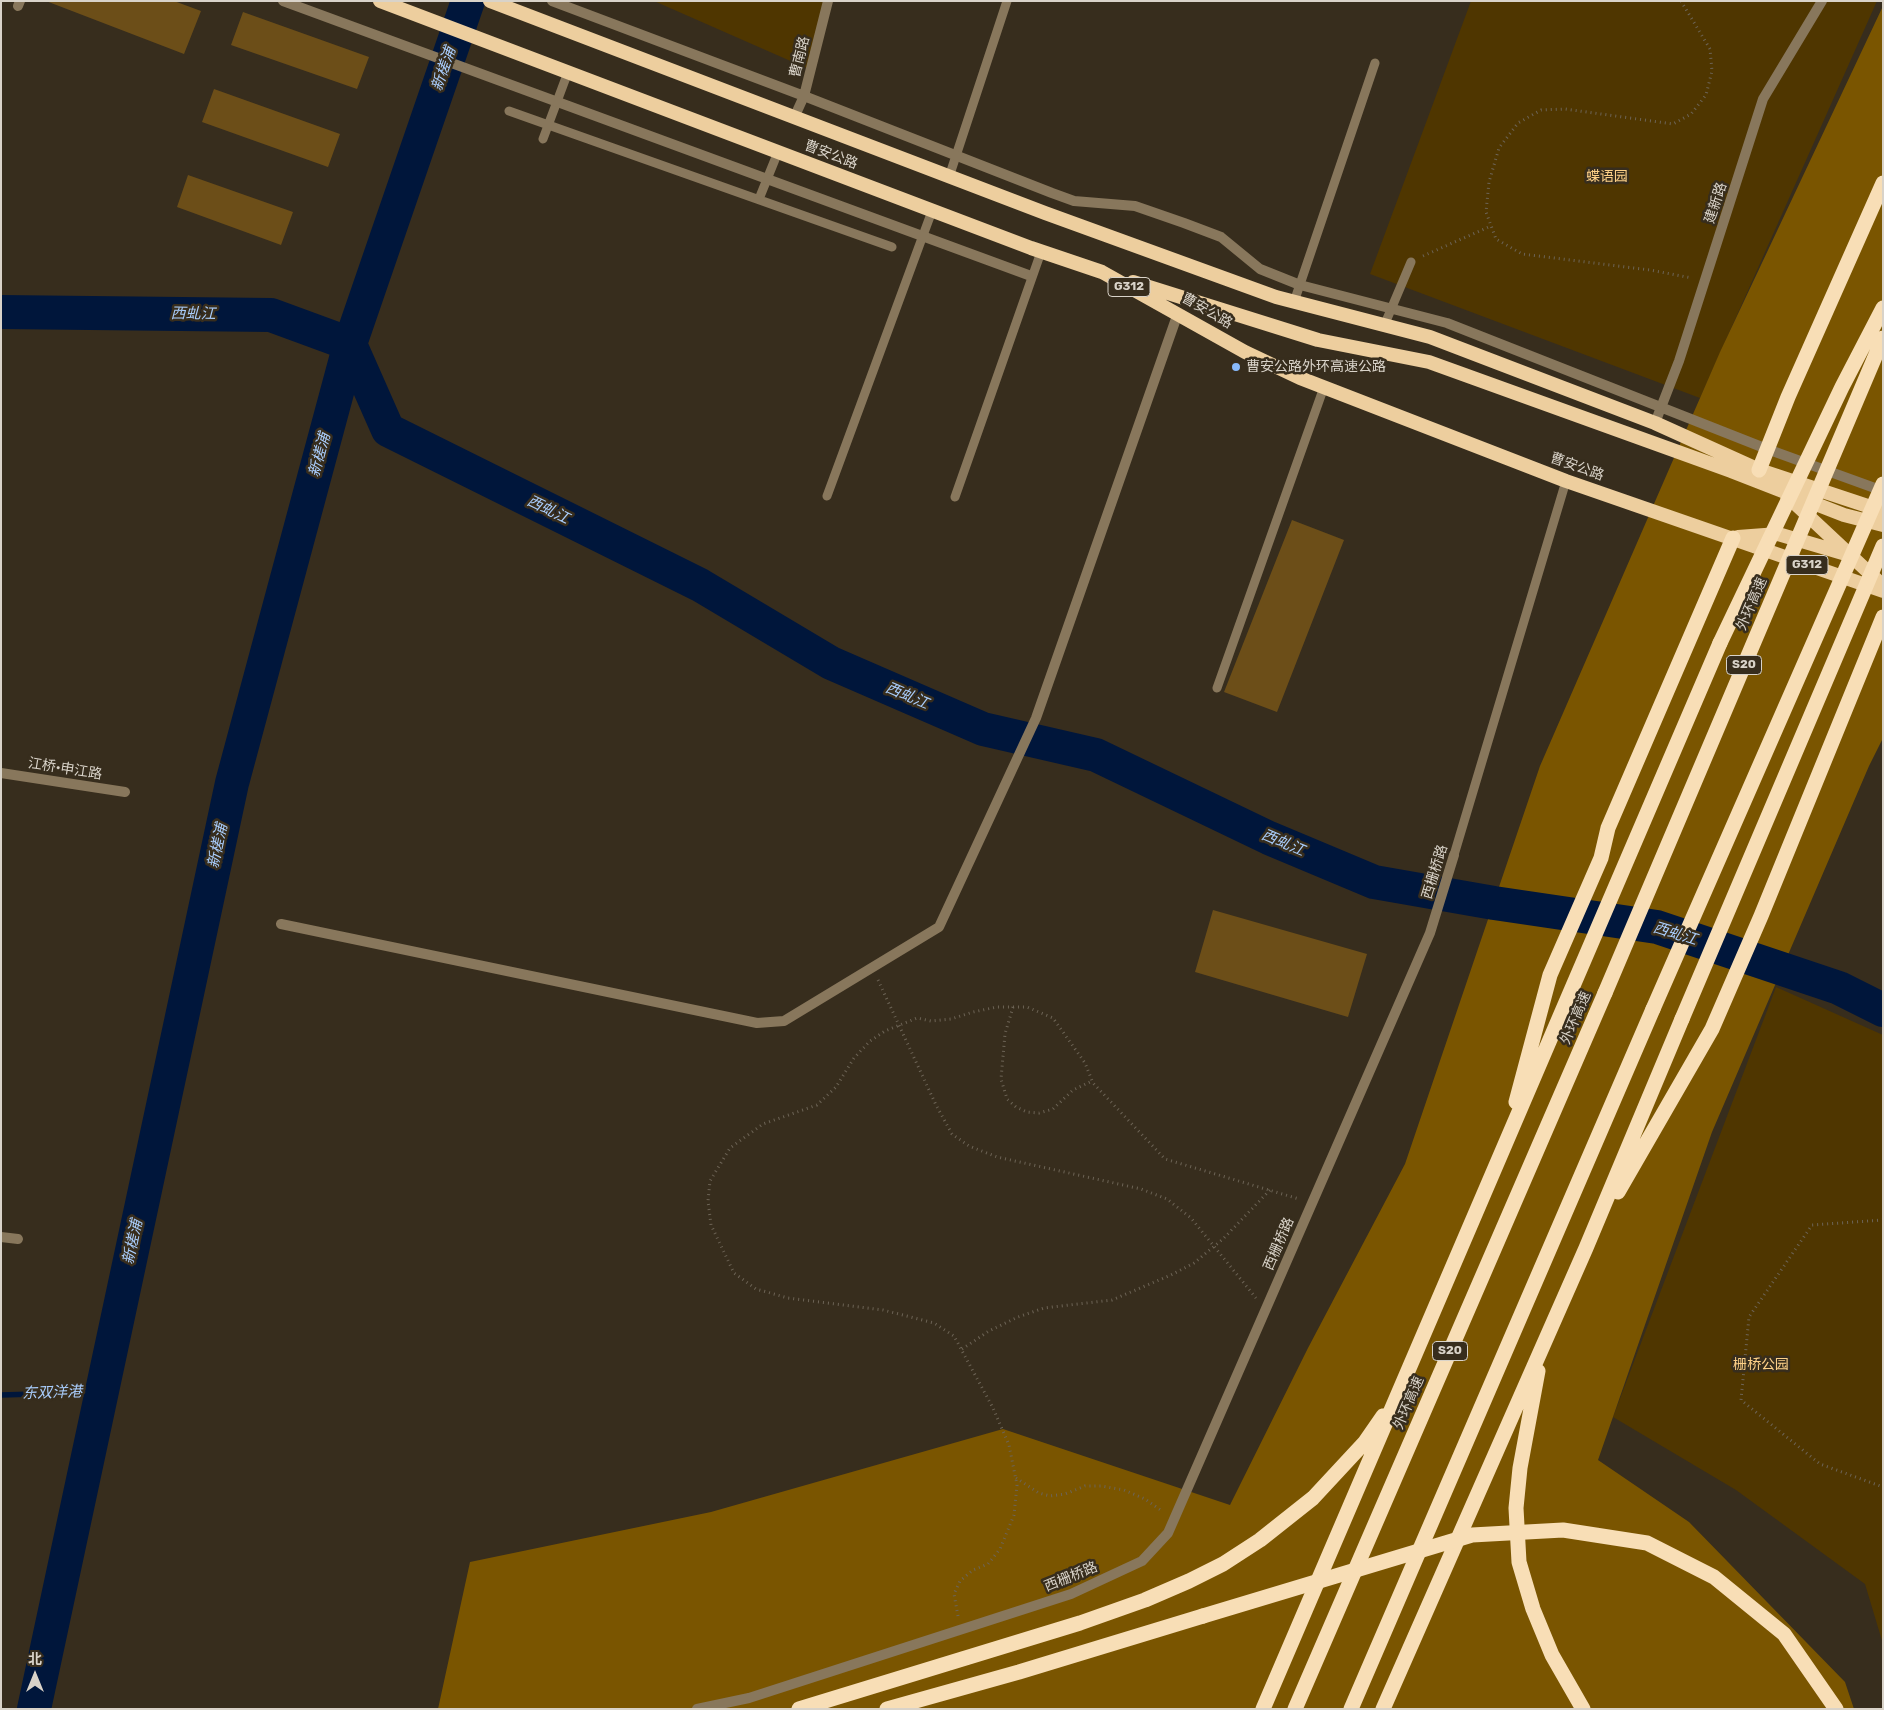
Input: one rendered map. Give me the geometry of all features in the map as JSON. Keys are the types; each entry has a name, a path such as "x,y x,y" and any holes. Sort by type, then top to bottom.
{"highway":[{"name":"曹安公路","path":"490,1 794,118 1276,298 1430,338 1655,424 1759,470 1883,511"},
{"name":"曹安公路","path":"385,3 1041,252 1102,272 1178,313 1244,352 1324,387 1566,481 1883,591"},
{"path":"1883,183 1788,397 1759,470 1883,586"},
{"path":"1102,272 1318,340 1429,362 1844,515 1883,525"},
{"path":"1263,1709 1576,984 1720,644 1842,387 1883,308"},
{"name":"外环高速","path":"1295,1709 1605,993 1883,338"},
{"path":"1351,1709 1653,1009 1883,484"},
{"path":"1504,1150 1550,975 1601,858 1608,828 1733,538 1778,534 1883,565"},
{"path":"1383,1709 1586,1248 1883,546"},
{"path":"1586,1248 1712,1029 1761,916 1883,616"},
{"path":"1542,1348 1518,1484 1516,1508 1519,1562 1533,1609 1552,1655 1580,1705"},
{"path":"799,1709 1008,1646 1146,1600 1222,1564 1288,1519 1336,1474 1364,1442 1400,1392"},
{"path":"887,1709 1011,1674 1472,1535 1564,1530 1647,1543 1714,1577 1784,1634 1836,1709"}],"street":[{"path":"283,1 1031,276"},
{"path":"552,1 1074,201 1135,206 1221,236 1260,269 1300,285 1447,323 1662,406 1767,449 1883,491"},
{"name":"曹南路","path":"794,118 804,96 828,1"},
{"name":"建新路","path":"1655,424 1679,361 1763,99 1822,1"},
{"path":"281,924 757,1023 784,1021 939,927 1036,718 1178,313"},
{"name":"江桥·申江路","path":"1,772 125,792"},
{"name":"西栅桥路","path":"697,1709 749,1698 1071,1594 1142,1561 1168,1533 1430,932 1454,855"},
{"path":"1,1237 18,1239"}],"lane":[{"path":"949,176 1007,1"},
{"path":"1294,302 1375,63"},
{"path":"543,139 568,72"},
{"path":"509,111 892,246"},
{"path":"759,199 778,152"},
{"path":"827,496 932,211"},
{"path":"955,497 1041,252"},
{"path":"1384,326 1411,262"},
{"path":"1217,688 1324,387"},
{"name":"西栅桥路","path":"1454,855 1566,481"}],"path":[{"path":"1681,1 1710,49 1712,71 1706,95 1691,114 1673,124 1565,109 1542,110 1518,123 1499,148 1489,182 1486,212 1496,239 1522,254 1650,270 1705,281"},
{"path":"1411,262 1491,226"},
{"path":"872,968 936,1105 952,1134 969,1146 997,1157 1141,1189 1167,1199 1191,1218 1266,1310"},
{"path":"1013,1007 1005,1034 1001,1079 1008,1099 1016,1107 1033,1112 1053,1109 1073,1090 1092,1081"},
{"path":"960,1630 954,1594 960,1581 973,1570 988,1564 1000,1549 1014,1515 1016,1478 1009,1445 962,1349 954,1336 934,1323 883,1310 788,1298 756,1289 734,1274 711,1225 708,1201 710,1181 730,1148 763,1124 817,1105 836,1087 854,1058 870,1041 899,1025 917,1018 931,1021 951,1019 981,1010 1026,1007 1053,1018 1084,1063 1092,1081 1165,1159 1312,1203"},
{"path":"962,1349 989,1331 1026,1314 1044,1308 1112,1300 1138,1290 1194,1263 1252,1211 1270,1190"},
{"path":"1883,1220 1812,1225 1749,1317 1741,1400 1820,1464 1883,1487"},
{"path":"1016,1478 1039,1494 1050,1496 1066,1494 1085,1486 1101,1486 1124,1490 1145,1499 1174,1519"}],"green space":[{"path":"654,1 828,1 811,70"},
{"name":"蝶语园","path":"1471,1 1877,1 1700,398 1370,274"},
{"name":"栅桥公园","path":"1776,987 1883,1035 1883,1644 1865,1584 1736,1490 1613,1417"}],"shaded area":[{"path":"1883,6 1883,738 1869,766 1712,1132 1598,1460 1689,1522 1845,1682 1854,1709 438,1709 470,1562 711,1512 1003,1429 1230,1505 1308,1348 1405,1164 1540,766 1720,352"}],"building":[{"path":"46,1 174,1 201,11 184,54"},
{"path":"243,12 369,57 357,89 231,45"},
{"path":"214,89 340,134 328,167 202,122"},
{"path":"188,175 293,212 281,245 177,207"},
{"path":"1292,520 1344,540 1277,712 1224,692"},
{"path":"1213,910 1367,954 1348,1017 1195,972"}],"waterway":[{"name":"新槎浦","path":"34,1709 232,783 350,344 468,1"},
{"name":"西虬江","path":"1,312 271,315 350,344 388,430 700,585 831,663 983,729 1096,755 1269,838 1374,882 1494,903 1657,927 1839,988 1883,1010"},
{"name":"东双洋港","path":"1,1395 103,1392"}],"place":[{"name":"曹安公路外环高速公路","path":"1236,367"}]}
